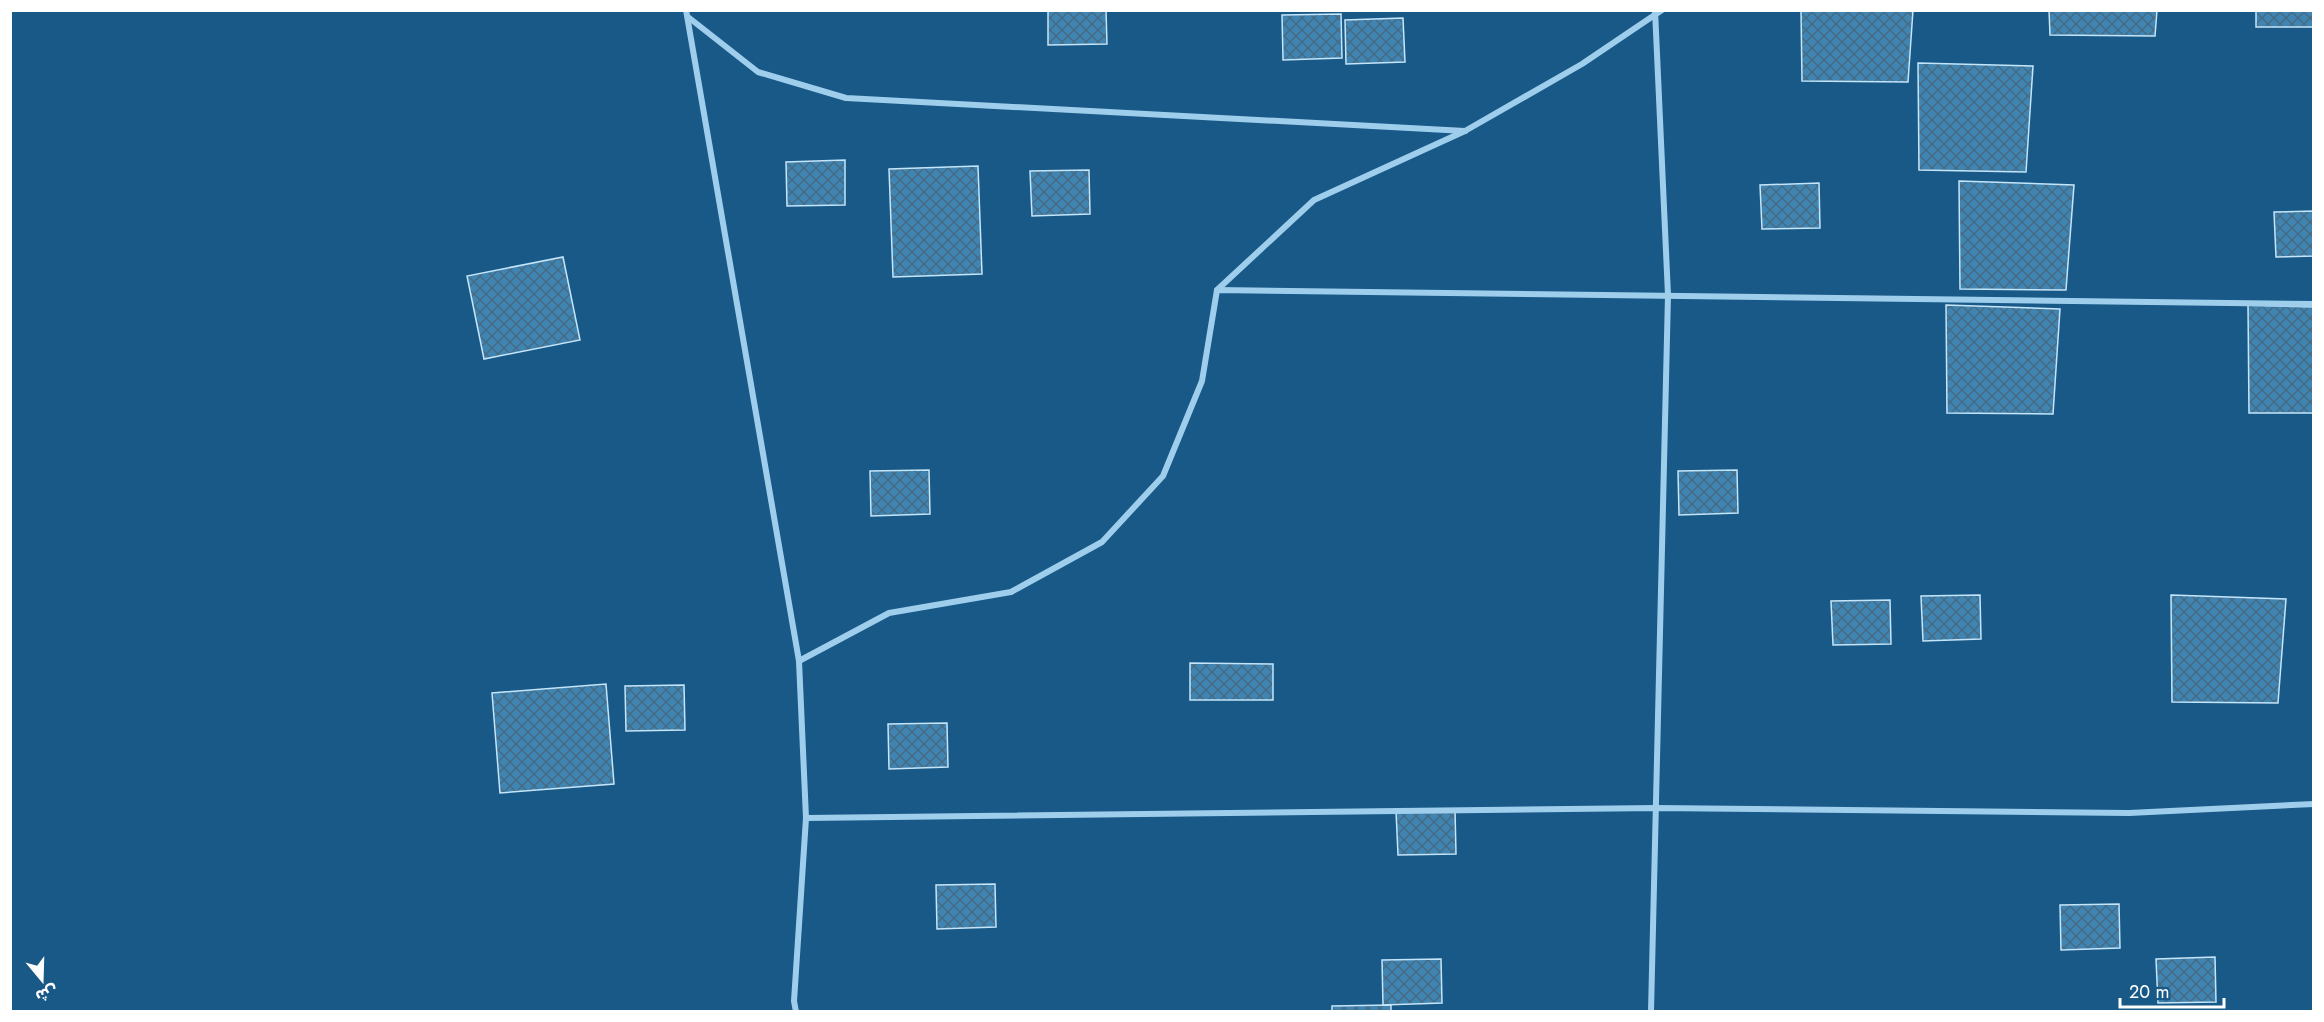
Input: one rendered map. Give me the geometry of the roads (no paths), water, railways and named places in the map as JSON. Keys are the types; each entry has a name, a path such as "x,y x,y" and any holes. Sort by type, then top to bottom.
{"street":[{"path":"799,661 889,613 1011,592 1102,542 1163,476 1202,381 1217,290 1314,200 1465,131 1582,64 1662,10"},
{"path":"1651,1011 1668,295 1655,13"},
{"path":"687,14 758,72 846,98 1465,131"},
{"path":"687,14 799,661 806,818 794,1001 796,1011"},
{"path":"1217,290 2313,304"},
{"path":"806,818 1656,808 2129,813 2313,804"}]}
